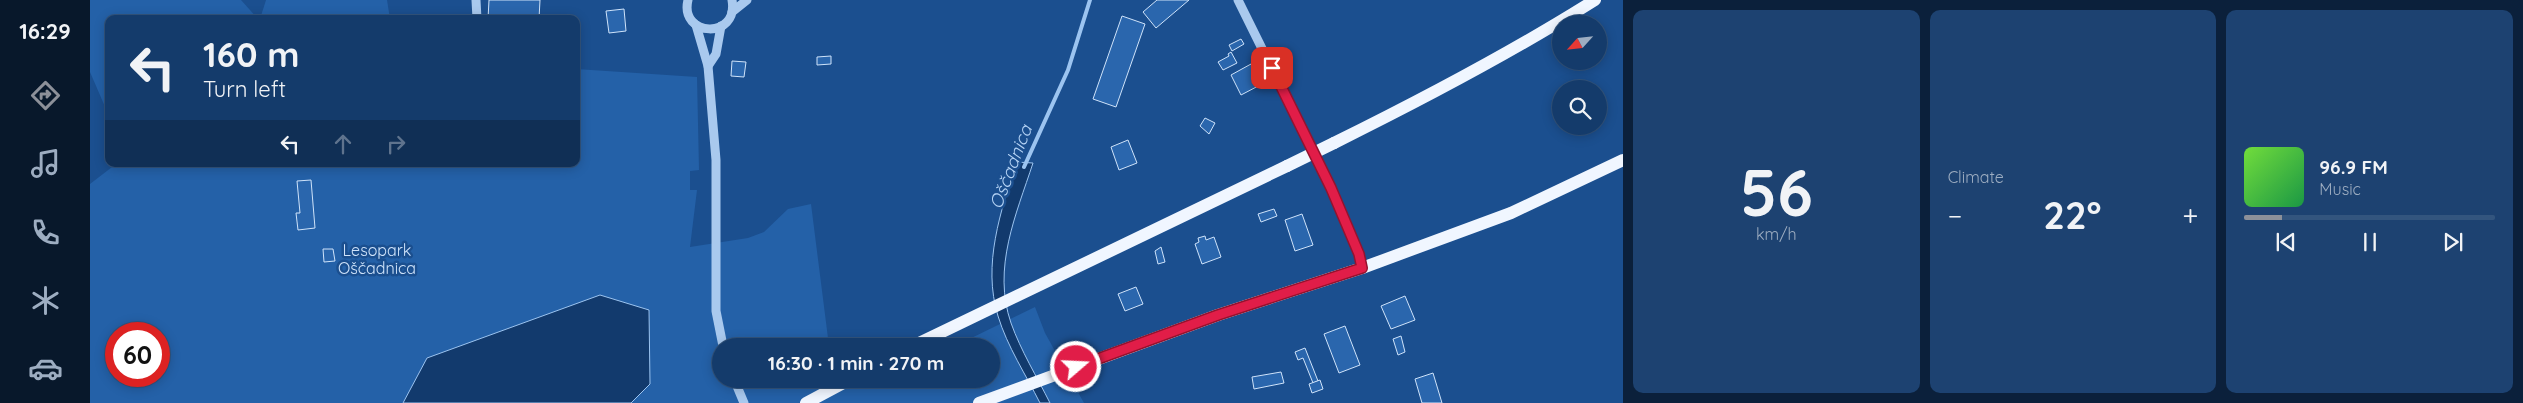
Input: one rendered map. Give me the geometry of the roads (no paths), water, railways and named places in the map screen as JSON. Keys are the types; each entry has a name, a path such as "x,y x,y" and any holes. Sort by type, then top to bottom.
{"main road":[{"path":"929,338 1334,143 1448,85 1596,0"},
{"path":"979,403 1218,315 1362,268 1511,213 1623,160"},
{"path":"806,403 834,388"}],"street":[{"path":"476,0 476,15"},
{"path":"732,0 732,12"},
{"path":"708,66 716,54 721,26 732,12 747,0"},
{"path":"1238,0 1331,188 1359,254 1362,268"},
{"path":"687,1 688,15 696,25 708,66 716,160 716,311 721,338"},
{"path":"696,25 708,30 721,26"},
{"path":"738,388 744,403"}],"waterway":[{"name":"Oščadnica","path":"1024,167 1068,70 1090,0"}],"park label":[{"name":"Lesopark Oščadnica","path":"377,259"}]}
